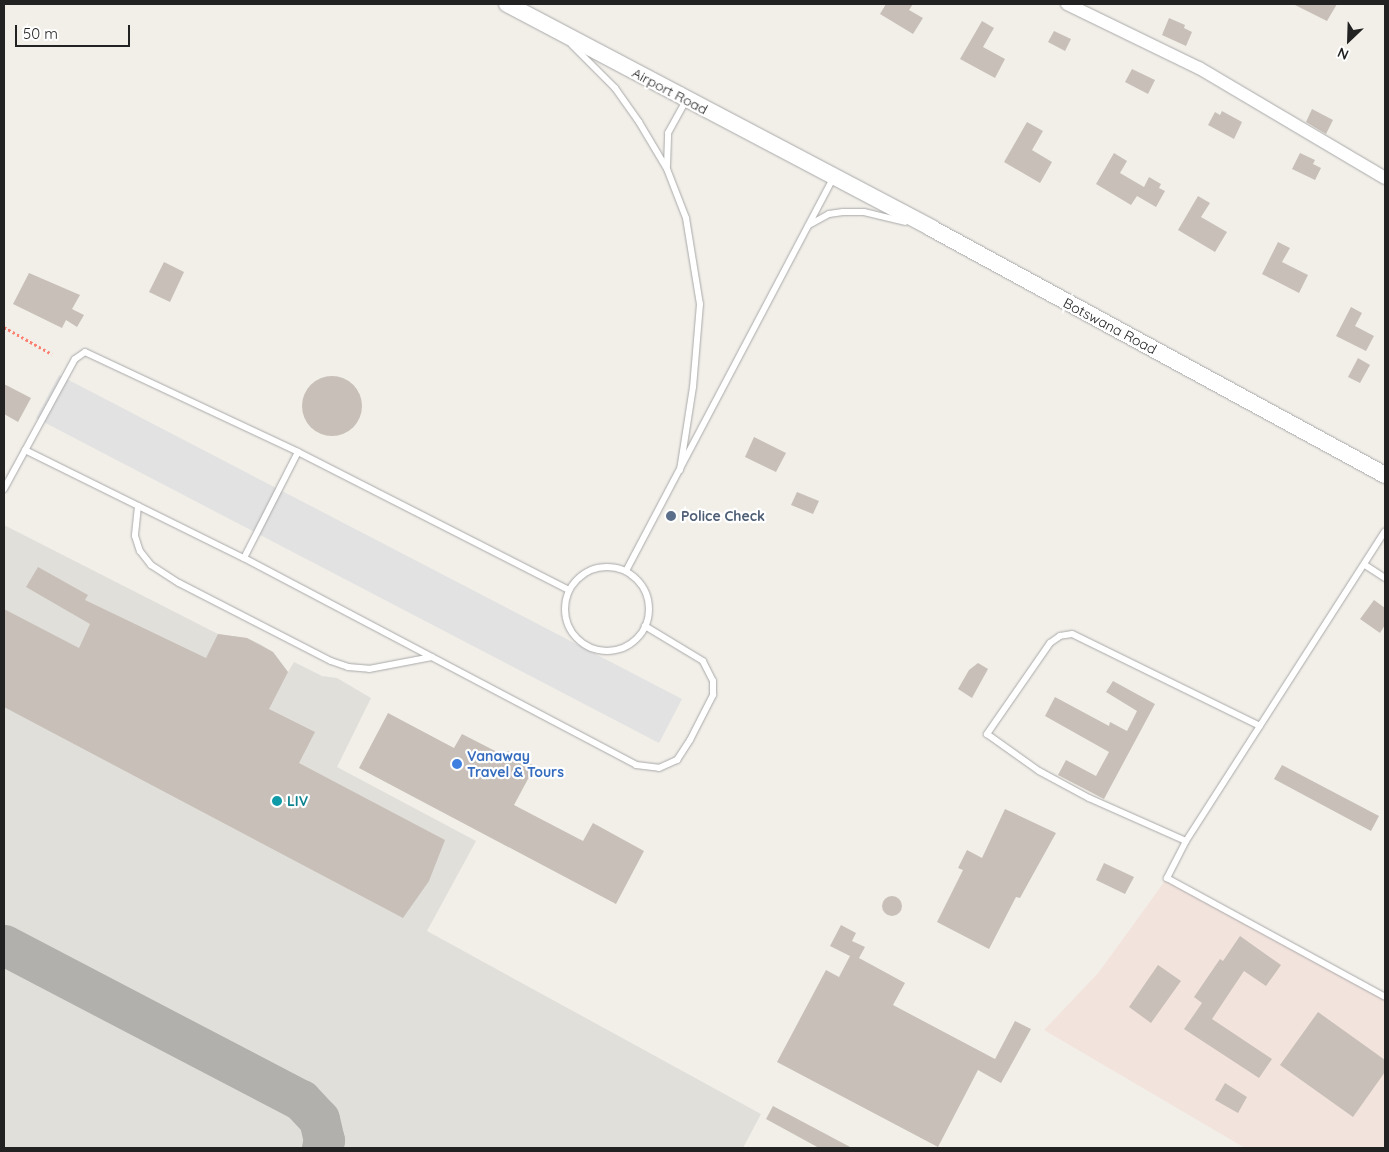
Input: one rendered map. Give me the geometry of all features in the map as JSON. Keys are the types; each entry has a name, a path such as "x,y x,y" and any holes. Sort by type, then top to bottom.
{"street":[{"name":"Airport Road","path":"508,4 686,101 834,177"},
{"path":"1067,4 1198,68 1310,137 1385,178"},
{"name":"Botswana Road","path":"834,177 1385,476"}],"lane":[{"path":"554,28 615,88 667,169 686,218 700,304 693,387 680,470"},
{"path":"667,169 668,133 686,101"},
{"path":"626,571 743,355 834,177"},
{"path":"808,225 829,214 864,212 931,228"},
{"path":"4,489 75,359 85,352 298,452 569,590"},
{"path":"25,450 244,558 636,765 659,768 678,760 713,695 713,681 703,661 645,626"},
{"path":"244,558 298,452"},
{"path":"138,506 135,536 140,551 151,565 179,583 348,668 369,668 432,657"},
{"path":"1385,531 1186,841 1167,878 1385,997"},
{"path":"1364,565 1385,578"},
{"path":"614,567 626,571 635,577 647,595 649,616 637,638 625,647 611,650 589,646 572,632 566,618 565,604 569,590 588,571 614,567"},
{"path":"1186,841 1072,789 1039,771 986,734 1050,643 1060,636 1072,634 1260,726"}],"path":[{"path":"4,327 52,354"}],"shaded area":[{"path":"59,375 682,699 659,743 36,418"},
{"path":"4,525 218,634 247,638 260,644 273,652 288,672 294,662 322,676 337,678 371,698 337,767 476,841 427,931 761,1114 743,1148 4,1148"},
{"path":"1167,878 1385,997 1385,1148 1245,1148 1044,1030 1099,972"}],"building":[{"path":"886,4 913,4 909,10 923,18 913,34 880,14"},
{"path":"1293,4 1337,4 1327,21"},
{"path":"1169,18 1185,25 1184,28 1192,32 1186,46 1162,35"},
{"path":"982,21 994,28 983,47 1005,59 995,78 960,59"},
{"path":"1054,31 1071,39 1065,51 1048,42"},
{"path":"1132,69 1155,80 1148,94 1125,82"},
{"path":"1312,109 1333,120 1326,134 1306,122"},
{"path":"1222,111 1242,122 1234,139 1208,125 1215,112 1220,115"},
{"path":"1027,122 1043,131 1032,150 1052,162 1040,183 1004,162"},
{"path":"1114,153 1127,161 1120,173 1144,187 1149,177 1161,184 1159,188 1165,191 1156,207 1137,196 1131,205 1096,184"},
{"path":"1300,153 1315,160 1313,164 1321,168 1315,180 1292,169"},
{"path":"1198,196 1210,203 1201,217 1227,232 1215,252 1178,230"},
{"path":"1278,242 1290,248 1282,262 1308,275 1299,293 1262,274"},
{"path":"164,262 184,272 170,302 149,292"},
{"path":"29,273 80,295 72,309 84,315 77,327 66,320 62,328 13,304"},
{"path":"1351,307 1362,313 1355,326 1374,336 1366,351 1336,336"},
{"path":"1358,358 1370,365 1360,383 1348,377"},
{"path":"332,376 349,381 357,389 362,406 357,423 349,431 332,436 315,431 307,423 302,406 307,389 315,381"},
{"path":"4,384 31,398 18,422 4,414"},
{"path":"754,437 786,453 776,472 745,457"},
{"path":"797,492 819,501 813,514 791,505"},
{"name":"LIV","path":"38,567 88,595 85,600 206,658 218,634 247,638 273,652 288,672 269,709 315,732 299,763 445,840 429,881 403,918 4,707 4,609 79,648 90,624 26,587"},
{"path":"1374,600 1385,608 1385,625 1380,633 1360,619"},
{"path":"978,663 988,669 972,698 958,689 969,670"},
{"path":"1113,681 1155,704 1104,799 1058,775 1066,760 1096,776 1109,752 1045,716 1055,697 1109,726 1110,722 1127,731 1137,711 1106,692"},
{"path":"388,713 454,748 462,734 505,756 508,751 535,766 514,805 583,841 593,823 644,851 616,904 359,768"},
{"path":"1282,765 1379,816 1371,831 1274,779"},
{"path":"1005,809 1056,833 1020,898 1016,897 989,949 937,922 963,870 958,868 967,850 982,858"},
{"path":"1104,863 1134,877 1125,894 1096,880"},
{"path":"892,896 899,899 902,906 899,913 892,916 885,913 882,906 885,899"},
{"path":"841,925 856,933 852,941 865,947 859,958 905,983 893,1005 995,1059 1015,1021 1031,1029 1001,1083 978,1070 938,1147 777,1062 826,970 839,977 850,956 830,946"},
{"path":"1240,936 1281,965 1266,986 1244,971 1212,1019 1272,1059 1259,1078 1184,1029 1202,1003 1194,997 1220,959 1223,961"},
{"path":"1158,965 1181,981 1151,1023 1129,1007"},
{"path":"1318,1012 1385,1060 1385,1072 1353,1117 1280,1065"},
{"path":"1225,1083 1247,1097 1238,1113 1215,1100"},
{"path":"773,1106 852,1148 819,1148 766,1119"}],"taxiway":[{"path":"4,945 301,1100 319,1119 324,1140 322,1148"}],"place":[{"name":"Police Check","path":"671,516"},
{"name":"Vanaway Travel & Tours","path":"457,764"},
{"name":"LIV","path":"277,801"}]}
